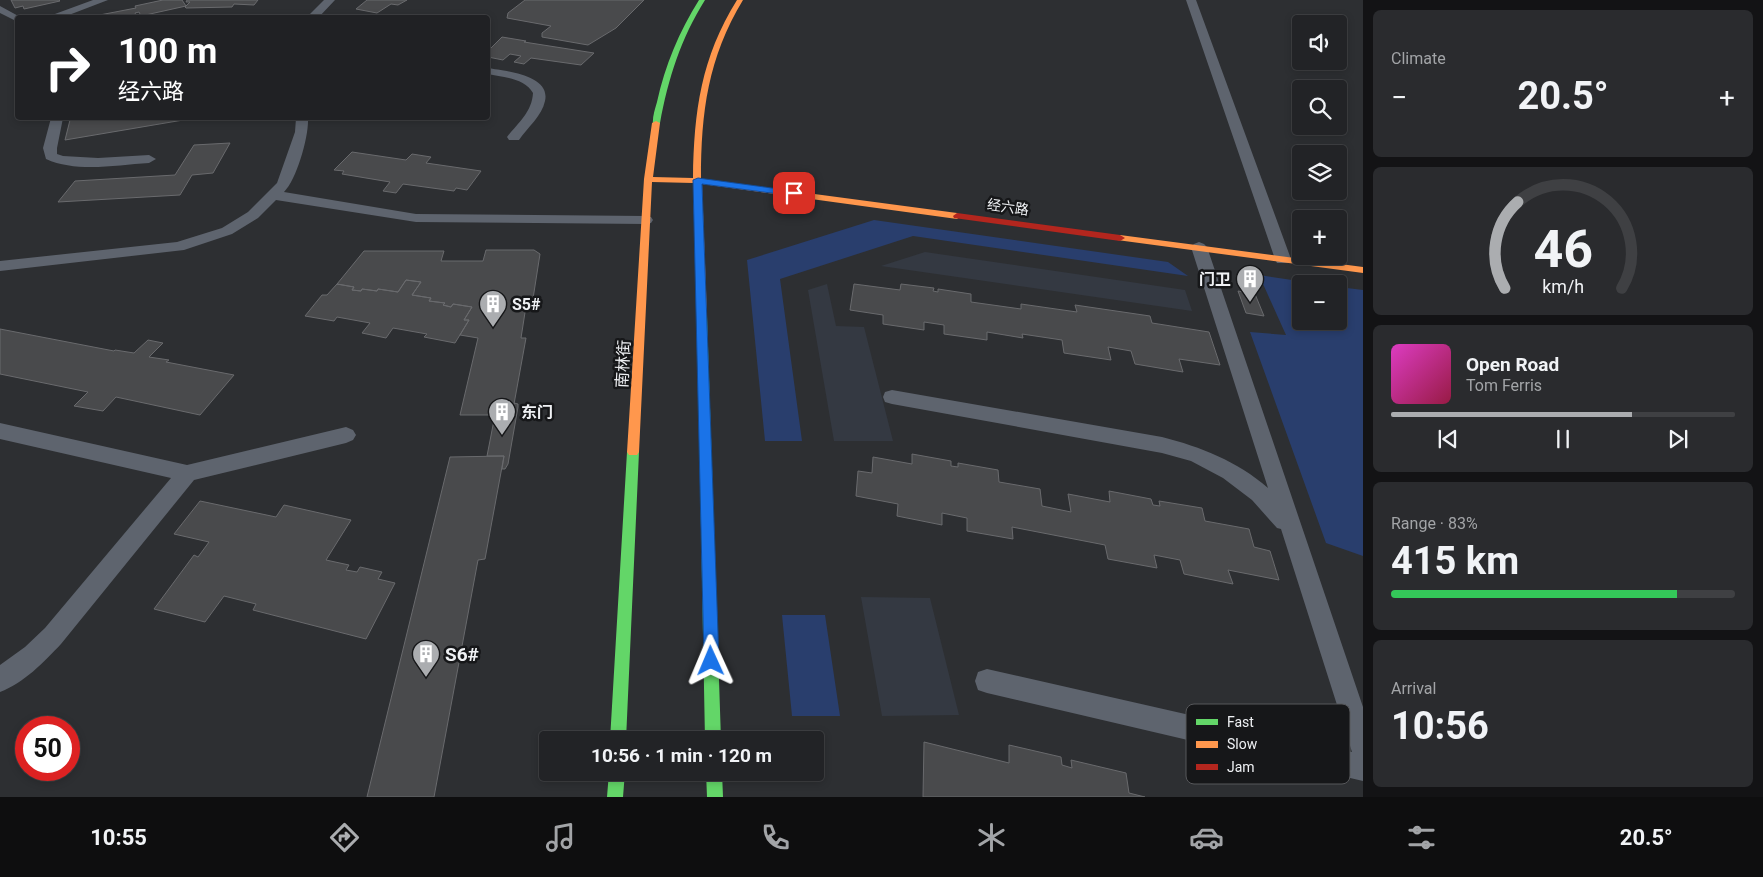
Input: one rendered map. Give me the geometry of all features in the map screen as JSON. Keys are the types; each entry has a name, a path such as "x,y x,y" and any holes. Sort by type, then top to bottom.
{"main road":[{"name":"南林街","path":"618,731 648,180 655,127 668,69 680,37 702,0"},
{"path":"713,731 698,180 699,128 708,72 717,40 740,0"},
{"name":"经六路","path":"648,180 698,180 1363,270"},
{"path":"615,797 616,781"},
{"path":"714,781 715,797"}],"lane":[{"path":"58,15 103,0"},
{"path":"314,15 330,0"},
{"path":"1191,0 1283,259"},
{"path":"0,9 15,17"},
{"path":"490,71 522,78 535,86 539,91 540,101 514,137"},
{"path":"57,120 50,148 51,156 56,160 76,162 149,159"},
{"path":"0,266 191,245 238,226 274,195 286,180 301,132 302,120"},
{"path":"274,195 416,218 646,220"},
{"path":"1199,247 1349,704"},
{"path":"892,397 1162,445 1204,456 1228,468 1252,485 1273,506 1292,530"},
{"path":"0,431 187,473 346,435"},
{"path":"0,680 34,655 53,636 187,473"},
{"path":"986,681 1186,727"},
{"path":"1350,706 1363,746"},
{"path":"1350,765 1363,768"}],"shaded area":[{"path":"874,220 1168,262 1188,276 913,236 780,279 802,441 765,441 747,260"},
{"path":"925,252 1185,290 1192,311 881,266"},
{"path":"1259,275 1292,280 1292,330 1347,330 1347,288 1363,290 1363,556 1326,543 1250,332 1286,335"},
{"path":"827,284 836,326 864,327 893,441 834,441 808,290"},
{"path":"861,597 930,598 959,715 882,716"},
{"path":"782,615 825,615 840,716 792,716"}],"building":[{"path":"11,0 60,1 24,9 23,6 15,8"},
{"path":"163,0 182,0 186,6 146,15 140,15 139,12 135,13 136,15 100,15 136,8 135,6"},
{"path":"187,0 258,0 254,5 234,4 232,7 186,8 190,2 186,2"},
{"path":"367,0 407,0 398,5 391,4 377,13 356,9"},
{"path":"525,0 644,0 616,28 588,45 542,37 542,33 551,26 507,18 508,13"},
{"path":"502,37 594,53 581,65 531,58 524,64 514,62 521,56 510,54 503,60 490,57 491,48"},
{"path":"70,120 183,120 65,140"},
{"path":"230,143 213,173 192,175 180,195 58,202 75,181 175,175 194,145"},
{"path":"352,152 406,160 412,154 431,157 426,163 481,171 467,190 456,188 454,191 403,184 396,193 383,191 390,182 342,174 344,171 334,170"},
{"name":"S5#","path":"486,250 534,250 540,254 532,305 526,306 521,338 526,338 512,415 460,415 478,338 460,335 469,320 464,320 472,307 453,304 451,307 443,305 445,303 429,301 431,298 412,295 421,282 406,280 398,292 378,289 377,291 352,290 354,287 337,284 364,251 444,251 441,261 483,261"},
{"path":"406,280 421,282 412,295 431,298 429,301 445,303 443,305 451,307 453,304 472,307 464,320 469,320 455,343 424,337 427,334 393,328 386,338 362,333 370,323 337,317 334,321 305,316 322,295 327,295 337,284 354,287 352,290 377,291 378,289 398,292"},
{"path":"854,284 900,290 901,284 934,288 933,291 938,292 938,289 971,294 971,302 1021,309 1021,304 1077,312 1075,305 1150,316 1152,323 1209,332 1220,365 1179,359 1183,372 1135,364 1131,351 1108,347 1111,360 1064,353 1062,340 1022,334 1023,338 987,332 987,340 944,334 944,325 924,322 924,330 883,324 883,315 850,310"},
{"name":"门卫","path":"1238,291 1255,294 1264,316 1246,313"},
{"path":"0,329 114,351 134,353 148,340 163,343 149,357 234,375 200,415 116,397 103,411 74,406 88,392 0,374"},
{"name":"东门","path":"514,403 518,404 518,407 508,464 505,469 502,469 504,456 487,456 495,415 512,415"},
{"path":"912,454 951,461 951,466 958,467 958,463 998,470 999,482 1040,489 1042,506 1071,512 1068,494 1110,502 1109,491 1151,499 1153,505 1160,506 1159,501 1202,508 1205,521 1249,529 1254,547 1270,551 1279,580 1228,570 1233,584 1184,574 1180,560 1154,555 1157,568 1108,559 1105,545 1012,527 1013,539 967,531 967,518 942,513 942,525 897,516 898,504 856,496 858,471 872,473 873,457 912,464"},
{"name":"S6#","path":"504,456 485,559 478,560 434,797 367,797 450,457"},
{"path":"200,501 276,517 284,505 351,520 326,560 349,565 346,570 357,572 360,567 382,572 378,579 395,583 366,639 253,610 256,604 224,596 205,622 154,609 194,555 198,557 209,542 174,534"},
{"path":"924,742 1009,763 1009,745 1061,757 1062,765 1072,768 1071,760 1126,773 1129,793 1145,797 923,797"}],"traffic: fast":[{"path":"656,123 672,59 685,29 702,0"},
{"path":"702,316 713,731"},
{"path":"618,731 633,452"},
{"path":"615,797 616,781"},
{"path":"714,781 715,797"}],"traffic: slow":[{"path":"702,316 697,175 702,103 708,70 718,40 740,0"},
{"path":"633,452 648,179 656,123"},
{"path":"648,179 698,181 957,216"},
{"path":"1120,238 1363,270"}],"traffic: jam":[{"path":"957,216 1120,238"}],"place":[{"name":"门卫","path":"1250,303"},
{"name":"S5#","path":"493,328"},
{"name":"东门","path":"502,436"},
{"name":"S6#","path":"426,678"}],"route":[{"path":"711,661 698,180 794,193"}]}
